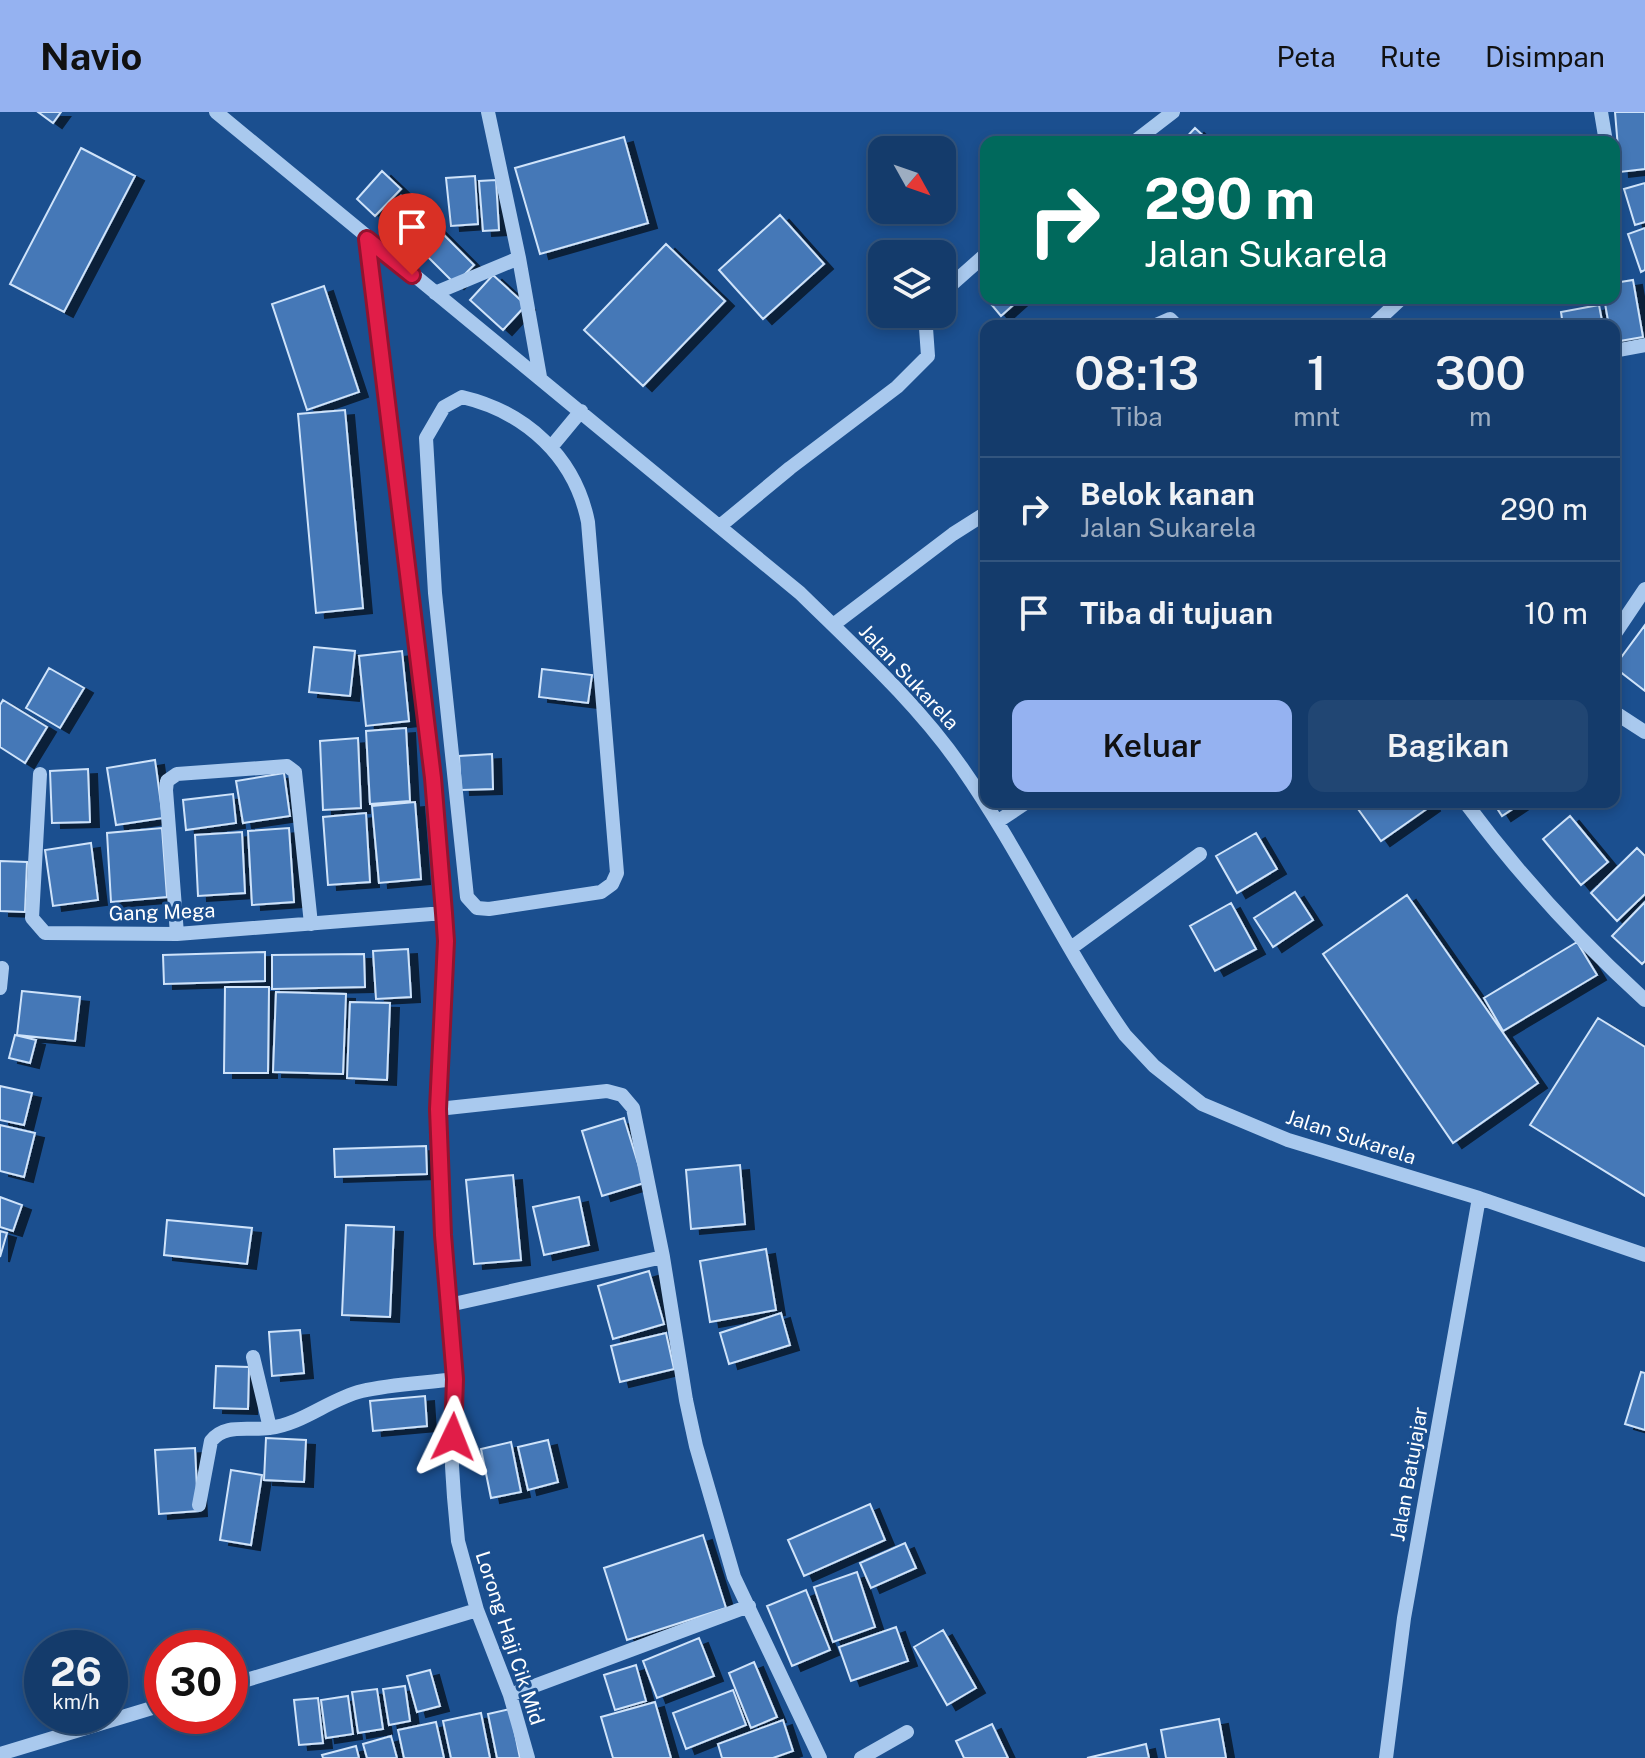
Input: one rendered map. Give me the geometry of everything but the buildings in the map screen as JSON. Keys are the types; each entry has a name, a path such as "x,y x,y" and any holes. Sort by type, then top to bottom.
{"street":[{"name":"Jalan Sukarela","path":"216,112 800,593 925,720 980,796"},
{"path":"488,112 540,377"},
{"path":"1142,136 1173,112"},
{"path":"1601,112 1605,136"},
{"name":"Lorong Haji Cik Mid","path":"367,239 433,778 446,941 438,1109 443,1235 455,1379 454,1497 458,1541 477,1610 510,1695 528,1758"},
{"path":"435,293 519,258"},
{"path":"956,281 980,259"},
{"path":"1378,320 1396,304"},
{"path":"720,526 897,387 928,356 926,328"},
{"path":"1620,350 1645,345"},
{"path":"462,397 501,408 552,446 577,481 588,522 617,873 612,884 601,892 482,909 467,897 435,593 426,438 444,407 462,397"},
{"path":"552,446 581,411"},
{"path":"833,625 980,517"},
{"path":"1620,626 1645,589"},
{"path":"1620,716 1645,732"},
{"path":"177,934 166,790 167,781 177,774 287,766 295,772 311,924"},
{"name":"Gang Mega","path":"40,774 32,909 35,924 45,933 177,934 444,913"},
{"name":"Jalan Sukarela","path":"988,808 1125,1035 1154,1066 1202,1104 1288,1140 1479,1198 1645,1255"},
{"path":"997,822 1018,808"},
{"path":"1470,808 1494,840 1615,972 1645,1000"},
{"path":"1071,948 1200,854"},
{"path":"0,988 2,968"},
{"path":"438,1109 607,1091 622,1095 633,1108 696,1446 734,1577 820,1758"},
{"name":"Jalan Batujajar","path":"1386,1758 1404,1618 1479,1198"},
{"path":"449,1305 663,1257"},
{"path":"253,1357 270,1428"},
{"path":"199,1505 211,1441 225,1430 270,1428 304,1419 362,1391 455,1379"},
{"path":"510,1695 749,1606"},
{"path":"248,1680 477,1610"},
{"path":"0,1754 144,1710"},
{"path":"861,1758 907,1732"}],"route":[{"path":"412,275 367,239 433,778 444,913 446,941 438,1109 443,1235 455,1379 453,1437"}]}
